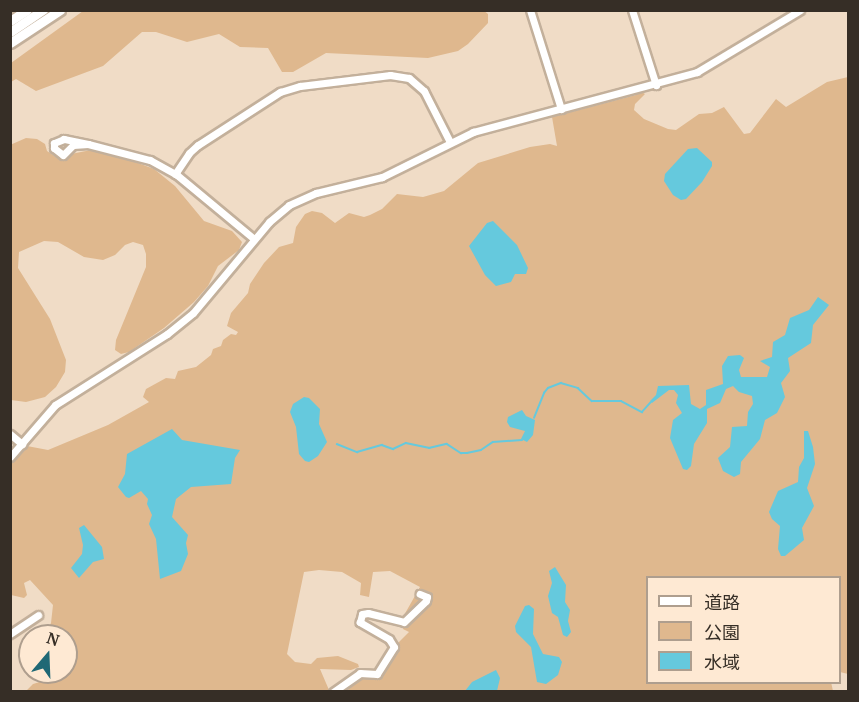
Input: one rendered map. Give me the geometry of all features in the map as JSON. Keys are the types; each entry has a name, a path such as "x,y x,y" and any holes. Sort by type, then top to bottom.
{"highway":[{"path":"10,21 27,10"},
{"path":"10,32 43,10"},
{"path":"10,43 60,10"}],"street":[{"path":"530,10 561,109"},
{"path":"632,10 656,85"},
{"path":"10,457 43,418 63,399 166,334 193,313 254,239 280,212 300,199 382,177 473,132 698,72 800,10"},
{"path":"175,174 189,153 198,145 280,92 300,86 390,75 408,78 424,92 450,142"},
{"path":"88,144 138,156 175,174 254,239"},
{"path":"10,434 22,444"},
{"path":"333,692 360,673 377,674 394,647 389,639 360,622 362,614 368,612 404,622 426,602 427,597 420,594"},
{"path":"10,634 38,615"}],"green space":[{"path":"483,10 488,14 488,23 468,44 458,51 428,58 326,53 293,72 282,72 268,48 240,47 219,34 187,42 156,32 142,32 103,66 36,91 16,79 11,82 11,63 83,11"},
{"path":"848,77 848,674 841,672 841,576 646,576 646,684 831,684 833,691 348,691 349,685 360,674 375,675 386,655 409,632 403,629 403,617 420,587 390,571 373,572 369,597 360,595 361,583 342,572 319,570 304,572 287,654 295,662 311,664 317,658 338,656 358,664 359,667 351,670 320,669 329,690 327,691 26,691 33,684 78,684 78,624 51,624 53,605 30,580 24,583 27,595 24,598 11,595 11,463 27,446 48,450 108,425 149,402 143,397 146,389 166,378 175,379 178,371 196,367 211,355 213,349 221,346 223,340 231,334 236,335 238,332 227,326 231,313 248,293 250,284 264,263 279,247 293,243 296,227 305,214 312,211 322,213 335,223 349,213 364,217 370,215 382,209 397,194 423,197 444,191 478,163 530,147 550,144 557,146 552,117 636,95 640,91 645,94 635,104 634,110 644,119 676,130 699,114 712,113 724,107 744,134 750,133 776,99 786,107 827,82"},
{"path":"26,138 37,139 45,144 47,151 56,157 91,150 154,169 175,186 204,221 232,231 242,242 239,250 218,266 208,286 194,302 164,328 129,352 121,354 115,350 116,340 146,267 143,245 133,242 125,245 115,255 103,260 84,257 58,242 44,241 19,252 18,268 50,319 66,360 65,372 56,387 45,397 26,402 11,400 10,145"}],"water":[{"path":"697,148 712,162 712,166 702,182 686,199 681,200 673,195 664,181 665,174 688,149"},
{"path":"493,221 517,245 528,268 526,274 515,274 511,282 496,286 485,275 469,246 487,223"},
{"path":"818,297 829,305 813,325 811,343 788,358 790,371 781,383 785,397 777,413 765,420 760,439 741,462 740,474 734,477 723,471 718,458 730,447 732,427 747,426 748,412 753,404 752,396 739,392 733,386 726,389 720,403 707,409 707,423 694,444 691,466 687,470 683,469 670,438 673,420 682,413 676,403 678,395 674,390 669,390 652,403 650,401 656,395 658,386 689,385 691,404 700,409 706,405 706,390 723,384 722,366 728,356 740,355 744,358 739,370 741,377 767,377 770,367 760,361 772,357 773,342 785,335 790,318 809,310"},
{"path":"304,397 309,398 320,409 319,424 327,442 318,456 309,462 299,454 296,427 290,412 293,404"},
{"path":"522,410 526,416 535,420 533,435 527,442 521,439 525,431 510,427 507,422 508,417"},
{"path":"172,429 182,440 240,450 235,458 231,484 191,487 176,499 172,517 188,535 186,543 188,554 181,571 160,579 156,539 149,524 152,515 147,504 148,499 141,491 129,498 126,497 118,487 125,474 127,454"},
{"path":"804,431 808,431 813,447 815,464 807,488 814,506 802,528 804,540 785,556 781,556 778,549 780,526 772,519 769,512 778,491 798,482 799,467 804,458"},
{"path":"84,525 102,547 104,559 93,562 79,578 71,568 82,554 83,545 79,528"},
{"path":"555,567 566,585 565,602 570,610 568,621 571,632 567,637 563,635 558,617 552,613 548,596 552,583 549,571"},
{"path":"529,605 534,609 533,634 543,654 559,657 562,662 558,675 546,684 537,682 531,647 516,632 515,626 525,606"},
{"path":"496,670 500,678 497,691 465,691 472,682"}],"waterway":[{"path":"534,418 544,393 548,388 561,383 578,388 592,401 621,401 642,412 651,402"},
{"path":"337,444 357,452 382,445 393,449 406,443 429,448 447,444 461,453 467,453 481,450 493,442 522,440"}]}
